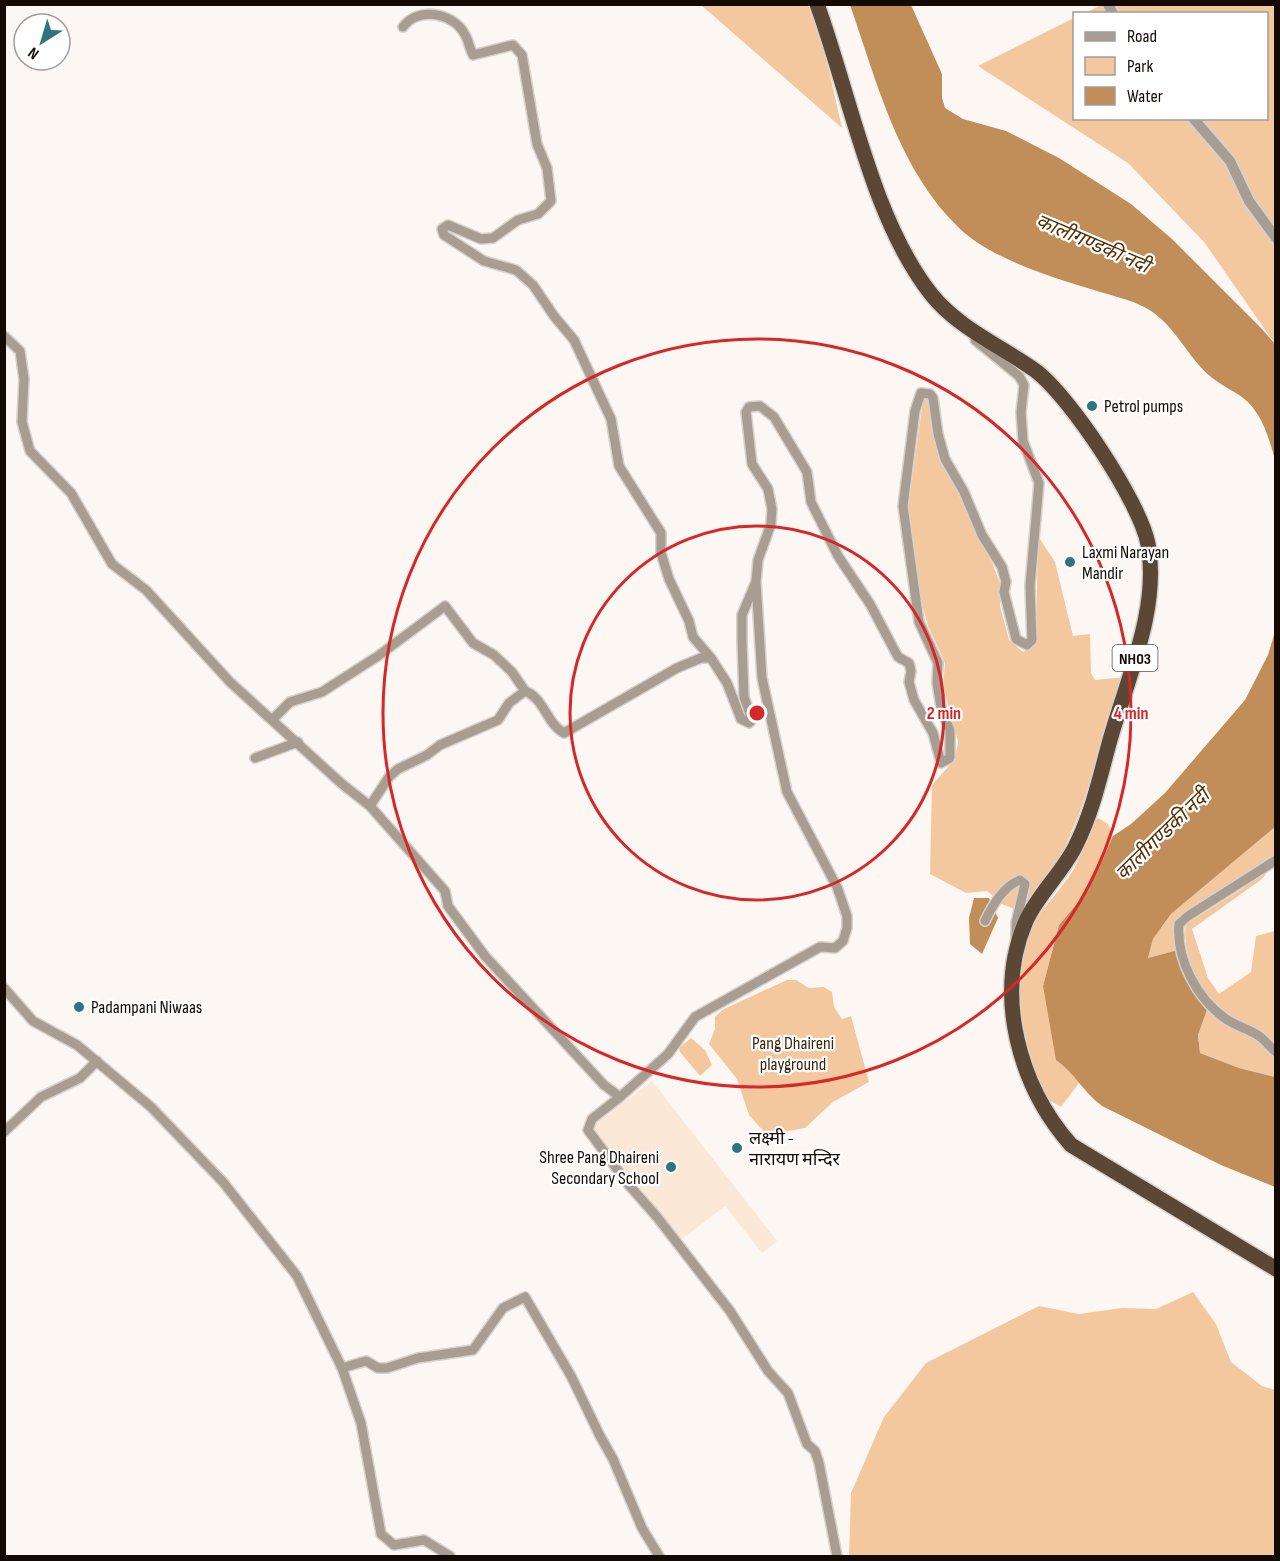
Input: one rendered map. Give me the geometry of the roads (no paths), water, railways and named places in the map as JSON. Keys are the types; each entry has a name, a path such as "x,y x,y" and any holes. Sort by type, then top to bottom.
{"highway":[{"name":"NH03","path":"817,4 881,202 904,252 932,295 972,329 1037,372 1056,389 1072,409 1135,506 1148,541 1152,584 1136,657 1109,741 1097,793 1069,859 1028,917 1014,955 1011,980 1012,1009 1033,1088 1059,1131 1071,1145 1275,1269"}],"street":[{"path":"403,27 412,17 438,14 463,31 473,55 513,45 522,56 537,144 547,168 550,201 538,214 513,223 503,233 493,238 481,239 448,225 442,229 444,235 484,261 516,270 533,285 574,340 611,419 619,466 661,533 662,553 669,579 689,621 693,637 711,658 727,683 741,719 749,723 752,720 744,690 742,615 756,582"},
{"path":"1195,120 1230,161 1249,201 1275,238"},
{"path":"837,1557 817,1457 815,1451 807,1444 788,1393 768,1371 730,1311 657,1216 628,1184 588,1130 592,1119 668,1054 695,1017 820,947 835,948 843,941 847,928 847,916 837,886 802,824 785,782 762,678 756,582 758,560 771,524 772,509 768,489 752,464 746,412 749,407 754,405 766,409 774,417 807,472 811,502 838,556 870,604 898,657 909,663 911,671 909,682 914,700 933,733 938,761 944,764 948,761 951,753 951,738 942,713 937,683 939,663 919,622 903,506 915,411 921,393 930,394 933,398 938,434 945,459 964,492 982,535 1002,567 1006,582 1004,592 1016,639 1027,645 1032,640 1030,586 1039,483 1023,441 1021,412 1024,385 1019,376 969,334 972,329"},
{"path":"4,336 20,351 24,379 22,422 30,451 71,493 112,564 146,590 230,682 342,784 370,806 445,891 448,906 484,956 604,1085 620,1097"},
{"path":"273,719 290,702 305,699 342,680 445,606 473,643 494,655 512,672 525,691 537,699 554,724 564,732 677,668 701,658 711,658"},
{"path":"370,806 389,777 398,769 427,755 440,745 498,720 509,704 525,691"},
{"path":"255,758 267,756 298,742"},
{"path":"1275,860 1188,916 1179,924 1178,935 1186,968 1207,1003 1225,1018 1261,1037 1275,1052"},
{"path":"985,921 1011,883 1020,880 1025,884 1016,923 1014,955"},
{"path":"4,988 33,1021 77,1045 151,1107 238,1201 297,1276 342,1368 361,1423 381,1534 394,1545 424,1540 450,1557"},
{"path":"4,1132 41,1098 80,1078 97,1061"},
{"path":"342,1368 366,1361 378,1368 387,1368 418,1358 472,1350 503,1308 525,1297 572,1376 593,1424 613,1459 642,1528 659,1557"}],"water":[{"name":"कालीगण्डकी नदी","path":"850,5 911,5 942,74 942,98 945,108 963,119 1006,131 1059,158 1131,204 1172,239 1261,328 1275,344 1275,460 1267,434 1255,410 1242,397 1202,369 1173,331 1156,314 1134,302 1023,266 988,249 959,228 938,205 905,152 880,94"},
{"name":"कालीगण्डकी नदी","path":"1275,602 1275,827 1171,914 1153,939 1148,958 1178,950 1184,976 1207,1010 1198,1035 1200,1053 1239,1068 1275,1077 1275,1187 1221,1165 1095,1101 1069,1071 1056,1060 1043,986 1059,925 1081,899 1098,870 1113,836 1131,824 1165,793 1245,700 1268,655 1274,635"},
{"path":"974,898 989,898 998,918 982,954 970,944 969,918"}],"place":[{"name":"Petrol pumps","path":"1092,406"},
{"name":"Laxmi Narayan Mandir","path":"1070,562"},
{"name":"Padampani Niwaas","path":"79,1007"},
{"name":"लक्ष्मी - नारायण मन्दिर","path":"737,1148"},
{"name":"Shree Pang Dhaireni Secondary School","path":"671,1167"}],"park label":[{"name":"Pang Dhaireni playground","path":"793,1053"}]}
